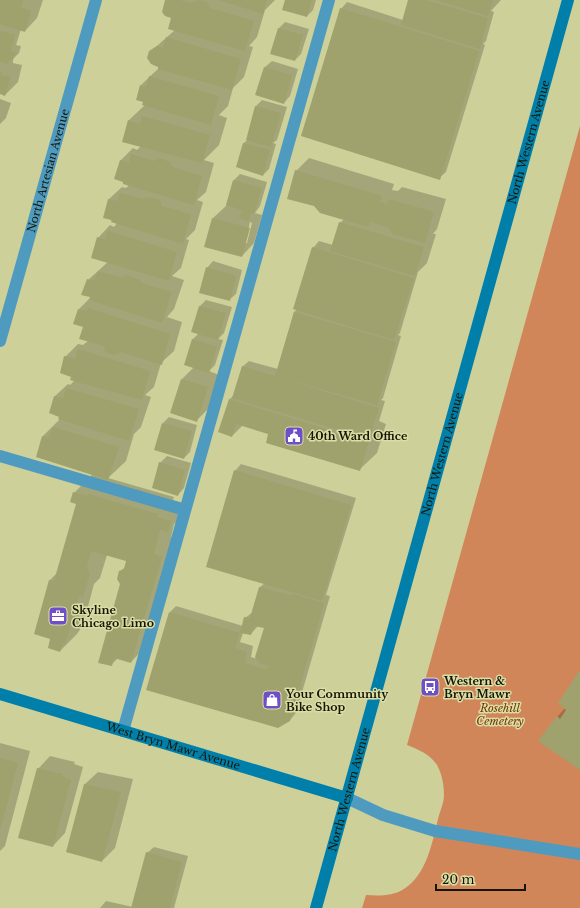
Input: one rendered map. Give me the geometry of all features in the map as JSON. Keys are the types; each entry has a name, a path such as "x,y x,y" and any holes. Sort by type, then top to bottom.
{"main road":[{"name":"North Western Avenue","path":"316,908 568,0"},
{"name":"West Bryn Mawr Avenue","path":"0,694 347,798"}],"street":[{"name":"North Artesian Avenue","path":"0,341 96,0"},
{"path":"123,731 329,0"},
{"path":"0,456 185,510"},
{"path":"347,798 383,815 435,831 580,854"}],"green space":[{"name":"Rosehill Cemetery","path":"580,126 580,908 362,908 366,895 395,893 412,883 423,867 431,848 444,795 442,780 437,765 431,758 407,745"}],"building":[{"path":"0,0 23,0 21,7 31,11 25,32 0,24"},
{"path":"165,0 180,0 190,3 199,0 207,2 210,8 254,21 245,51 168,29 171,18 165,16 162,12"},
{"path":"218,0 267,0 263,14"},
{"path":"285,0 312,0 307,17 282,10"},
{"path":"408,0 425,0 488,18 480,49 401,25"},
{"path":"436,0 493,0 488,16"},
{"path":"340,8 479,51 440,180 301,136"},
{"path":"278,28 303,35 295,61 270,54"},
{"path":"0,31 15,35 11,52 16,52 13,60 9,60 8,64 0,62"},
{"path":"166,37 241,59 232,90 158,69 158,67 151,64 147,58 149,51 157,46 163,48"},
{"path":"264,67 292,75 284,104 255,95"},
{"path":"0,71 2,72 1,75 11,77 5,96 0,94"},
{"path":"149,76 219,96 211,125 142,105 143,102 136,100 140,85 146,87"},
{"path":"255,106 281,113 271,147 246,140"},
{"path":"142,116 210,135 202,163 122,142 128,120 140,124"},
{"path":"243,143 270,150 263,176 236,167"},
{"path":"131,154 154,161 159,158 170,162 173,167 202,176 194,205 123,184 123,182 114,179 120,160 129,163"},
{"path":"295,170 382,196 380,202 388,204 389,199 434,212 425,243 392,234 389,228 370,222 368,227 320,213 314,206 287,199"},
{"path":"233,180 262,188 254,214 251,213 248,221 239,218 242,210 226,205"},
{"path":"120,193 143,199 148,197 160,200 162,206 191,214 183,244 111,222 112,220 103,218 108,199 117,201"},
{"path":"212,218 250,228 242,257 204,247"},
{"path":"339,222 424,247 415,276 330,251"},
{"path":"108,231 177,252 169,281 91,258 97,237 105,240"},
{"path":"312,247 414,278 394,340 293,309"},
{"path":"206,267 236,276 230,301 199,293"},
{"path":"98,271 122,278 126,275 138,279 144,284 172,292 162,323 89,300 90,297 81,295 87,279 94,281"},
{"path":"199,306 226,313 218,340 191,332"},
{"path":"88,308 170,334 162,365 121,352 114,355 105,352 104,346 79,339 83,327 73,324 78,309 87,311"},
{"path":"294,312 396,342 377,405 275,376"},
{"path":"192,339 217,347 209,373 184,365"},
{"path":"78,349 150,371 142,400 70,380 71,377 60,373 64,356 75,359"},
{"path":"242,366 379,408 369,439 232,398"},
{"path":"181,379 208,387 197,422 170,413"},
{"path":"66,388 139,409 129,441 58,419 59,417 49,413 54,396 63,398"},
{"path":"229,399 326,429 324,435 343,440 345,434 369,441 360,471 266,443 268,434 236,424 232,437 218,432"},
{"path":"162,423 192,431 184,459 154,450"},
{"path":"53,427 119,447 108,480 36,457 42,436 49,438"},
{"path":"159,462 185,470 178,496 152,488"},
{"path":"234,470 351,505 322,601 206,567"},
{"path":"73,492 87,496 88,494 158,514 157,517 171,521 168,532 160,530 154,554 162,557 131,663 114,658 112,666 98,663 120,584 117,579 119,571 124,569 126,561 91,551 87,567 90,573 83,597 79,596 65,644 63,643 60,652 48,648 50,639 34,634 49,580 54,581 76,504 70,502"},
{"path":"259,587 289,595 293,594 324,603 290,721 278,728 146,690 169,612 240,633 244,617 250,618","holes":["254,626 264,628 255,657 259,663 268,666 267,670 245,663 247,652 235,648 240,633 251,635"]},
{"path":"580,670 580,770 538,741 557,716 560,719 566,710 558,703"},
{"path":"0,758 18,763 0,831"},
{"path":"37,768 63,774 62,776 71,780 53,847 18,838"},
{"path":"84,784 121,792 102,862 66,852"},
{"path":"146,852 182,862 170,908 131,908"}],"place":[{"name":"40th Ward Office","path":"294,436"},
{"name":"Skyline Chicago Limo","path":"58,616"},
{"name":"Western & Bryn Mawr","path":"430,687"},
{"name":"Your Community Bike Shop","path":"272,700"}]}
